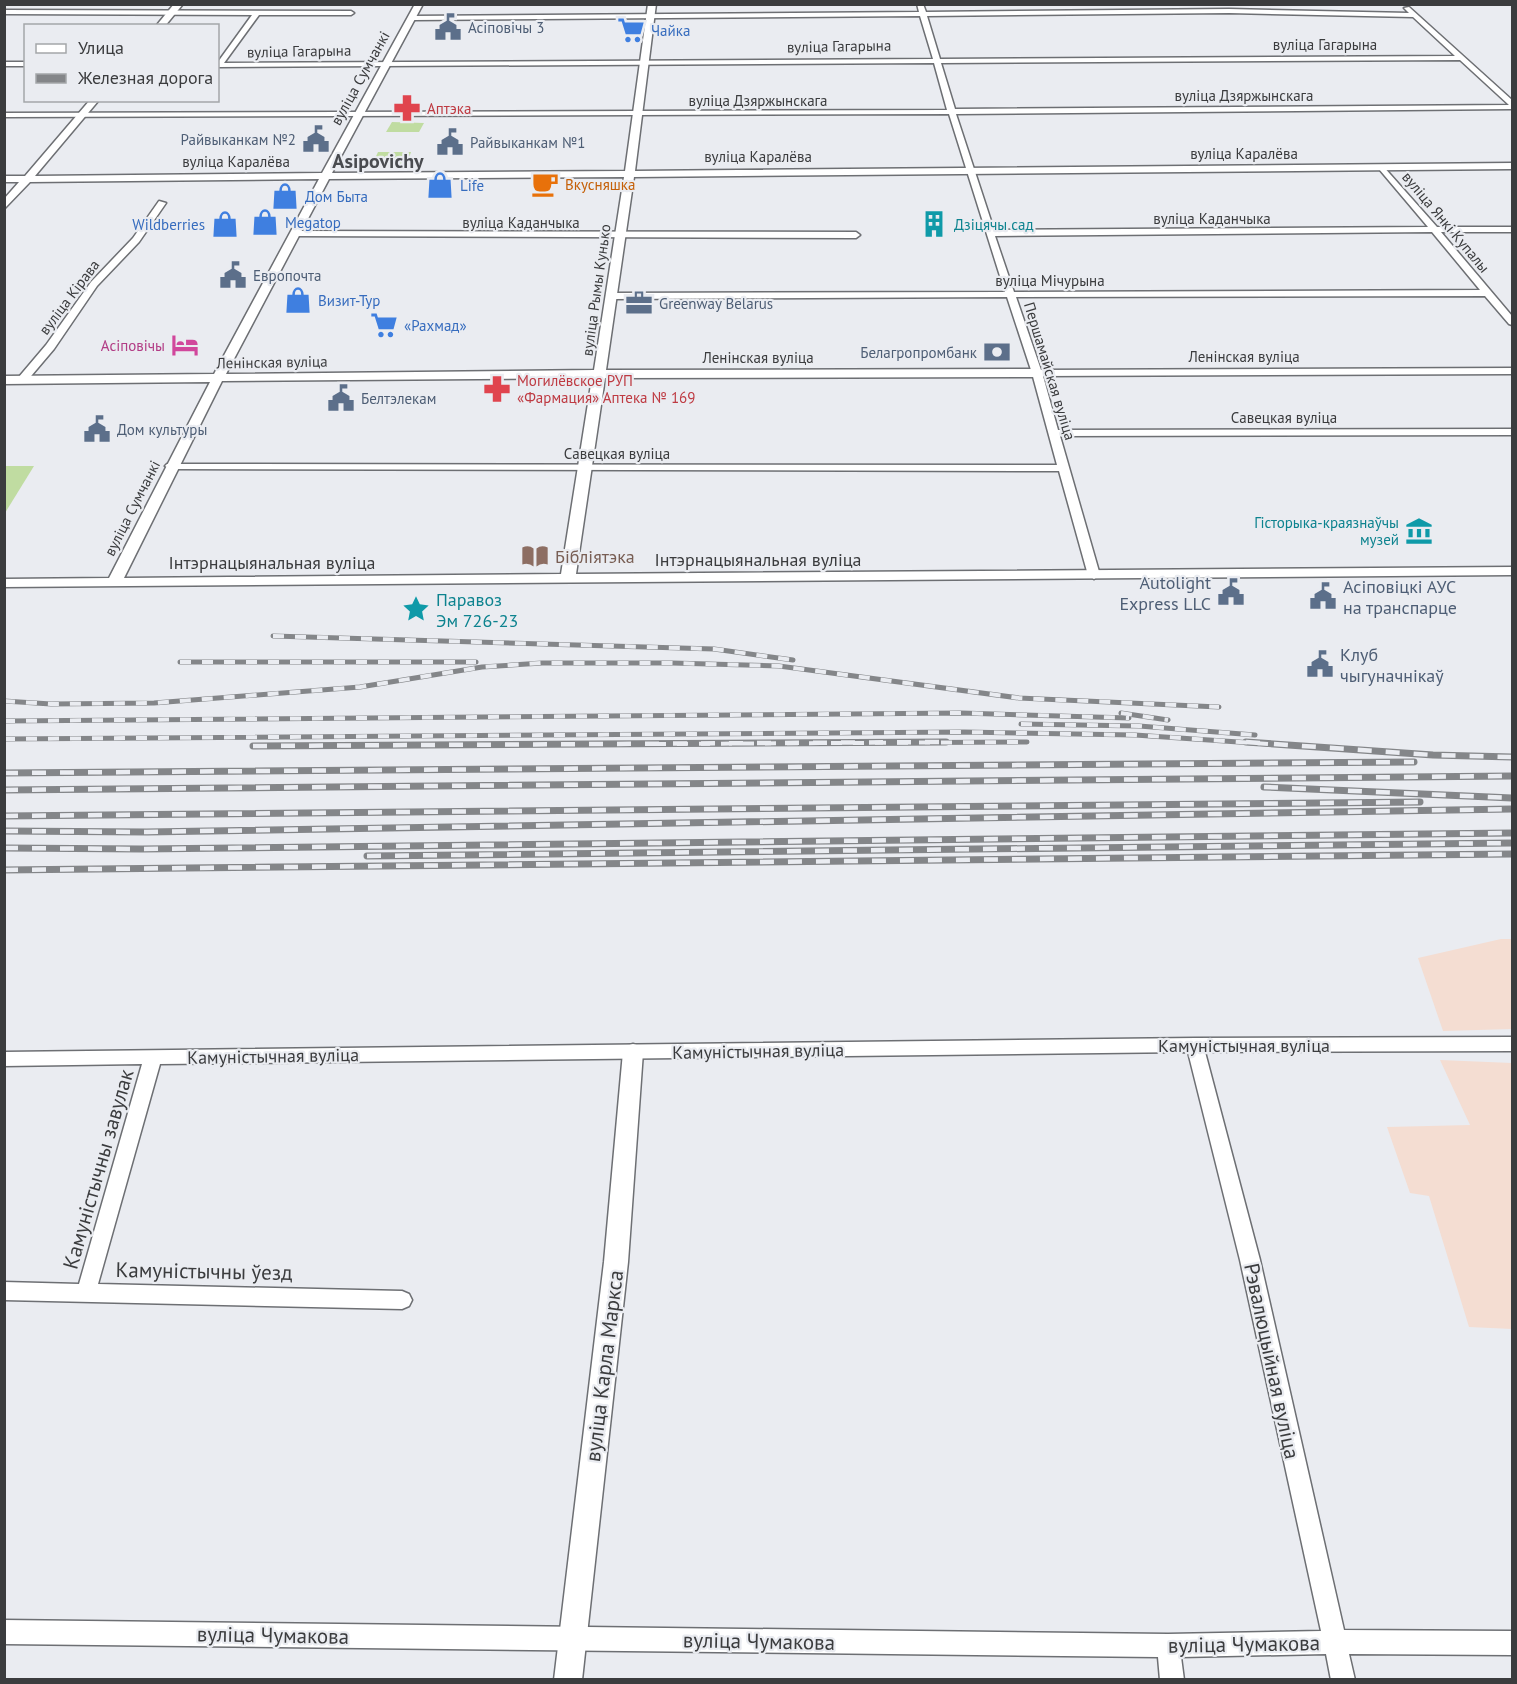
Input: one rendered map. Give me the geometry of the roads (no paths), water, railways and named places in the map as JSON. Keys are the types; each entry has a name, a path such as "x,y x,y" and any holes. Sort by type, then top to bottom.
{"street":[{"path":"86,13 95,4"},
{"path":"162,24 179,4"},
{"name":"вуліца Сумчанкі","path":"114,582 171,466 419,4"},
{"path":"1402,4 1512,105"},
{"path":"413,18 651,9 1230,11 1415,15"},
{"name":"вуліца Рымы Кунько","path":"568,579 638,114 651,9"},
{"name":"Першамайская вуліца","path":"922,9 969,170 1055,433 1062,468 1094,575"},
{"path":"4,12 351,13"},
{"path":"219,64 257,13"},
{"name":"вуліца Гагарына","path":"219,65 1460,57"},
{"path":"4,64 24,64"},
{"path":"4,206 92,102"},
{"name":"вуліца Дзяржынскага","path":"4,115 638,114 1512,105"},
{"name":"вуліца Янкі Купалы","path":"1382,166 1512,322"},
{"name":"вуліца Каралёва","path":"4,179 1512,166"},
{"name":"вуліца Кірава","path":"22,380 50,347 94,284 136,240 162,203"},
{"name":"вуліца Каданчыка","path":"991,233 1512,229"},
{"name":"вуліца Каданчыка","path":"294,234 856,235"},
{"name":"вуліца Мічурына","path":"611,296 1488,293"},
{"name":"Ленінская вуліца","path":"4,380 600,374 1512,371"},
{"name":"Савецкая вуліца","path":"1055,433 1512,432"},
{"name":"Савецкая вуліца","path":"171,466 1062,468"},
{"name":"Інтэрнацыянальная вуліца","path":"4,583 1512,571"},
{"name":"Камуністычная вуліца","path":"4,1059 1194,1045 1512,1044"},
{"name":"Рэвалюцыйная вуліца","path":"1194,1045 1250,1260 1343,1680"},
{"name":"вуліца Карла Маркса","path":"568,1680 571,1638 616,1262 633,1053"},
{"name":"Камуністычны завулак","path":"86,1292 153,1057"},
{"name":"Камуністычны ўезд","path":"4,1291 402,1300"},
{"name":"вуліца Чумакова","path":"4,1632 1168,1646 1334,1642 1512,1643"},
{"path":"1168,1646 1172,1680"}],"railway":[{"path":"273,636 714,649 793,660"},
{"path":"180,662 476,662"},
{"path":"4,701 51,704 154,703 360,687 482,667 542,663 672,663 779,666 1019,698 1219,707"},
{"path":"4,721 961,713 1129,718"},
{"path":"1121,713 1168,720"},
{"path":"1021,724 1139,726 1255,735"},
{"path":"4,739 964,732 1135,735 1268,744"},
{"path":"253,746 946,742"},
{"path":"655,744 1027,742"},
{"path":"1246,742 1433,755 1512,757"},
{"path":"4,773 1414,762"},
{"path":"4,790 1512,776"},
{"path":"1264,787 1512,798"},
{"path":"4,816 1420,802"},
{"path":"4,831 147,832 1512,809"},
{"path":"4,848 142,849 1512,833"},
{"path":"367,856 1512,843"},
{"path":"4,870 1512,854"}],"place":[{"name":"Асіповічы 3","path":"448,27"},
{"name":"Чайка","path":"631,30"},
{"name":"Аптэка","path":"407,108"},
{"name":"Райвыканкам №2","path":"316,139"},
{"name":"Райвыканкам №1","path":"450,142"},
{"name":"Вкусняшка","path":"545,184"},
{"name":"Life","path":"440,185"},
{"name":"Дом Быта","path":"285,196"},
{"name":"Megatop","path":"265,222"},
{"name":"Wildberries","path":"225,224"},
{"name":"Дзіцячы сад","path":"934,224"},
{"name":"Европочта","path":"233,275"},
{"name":"Визит-Тур","path":"298,300"},
{"name":"Greenway Belarus","path":"639,303"},
{"name":"«Рахмад»","path":"384,325"},
{"name":"Асіповічы","path":"185,345"},
{"name":"Белагропромбанк","path":"997,352"},
{"name":"Могилёвское РУП «Фармация» Аптека № 169","path":"497,389"},
{"name":"Белтэлекам","path":"341,398"},
{"name":"Дом культуры","path":"97,429"},
{"name":"Гісторыка-краязнаўчы музей","path":"1419,531"},
{"name":"Бібліятэка","path":"535,556"},
{"name":"Autolight Express LLC","path":"1231,592"},
{"name":"Асіповіцкі АУС на транспарце","path":"1323,596"},
{"name":"Паравоз Эм 726-23","path":"416,609"},
{"name":"Клуб чыгуначнікаў","path":"1320,664"}],"district":[{"name":"Asipovichy","path":"378,161"}]}
